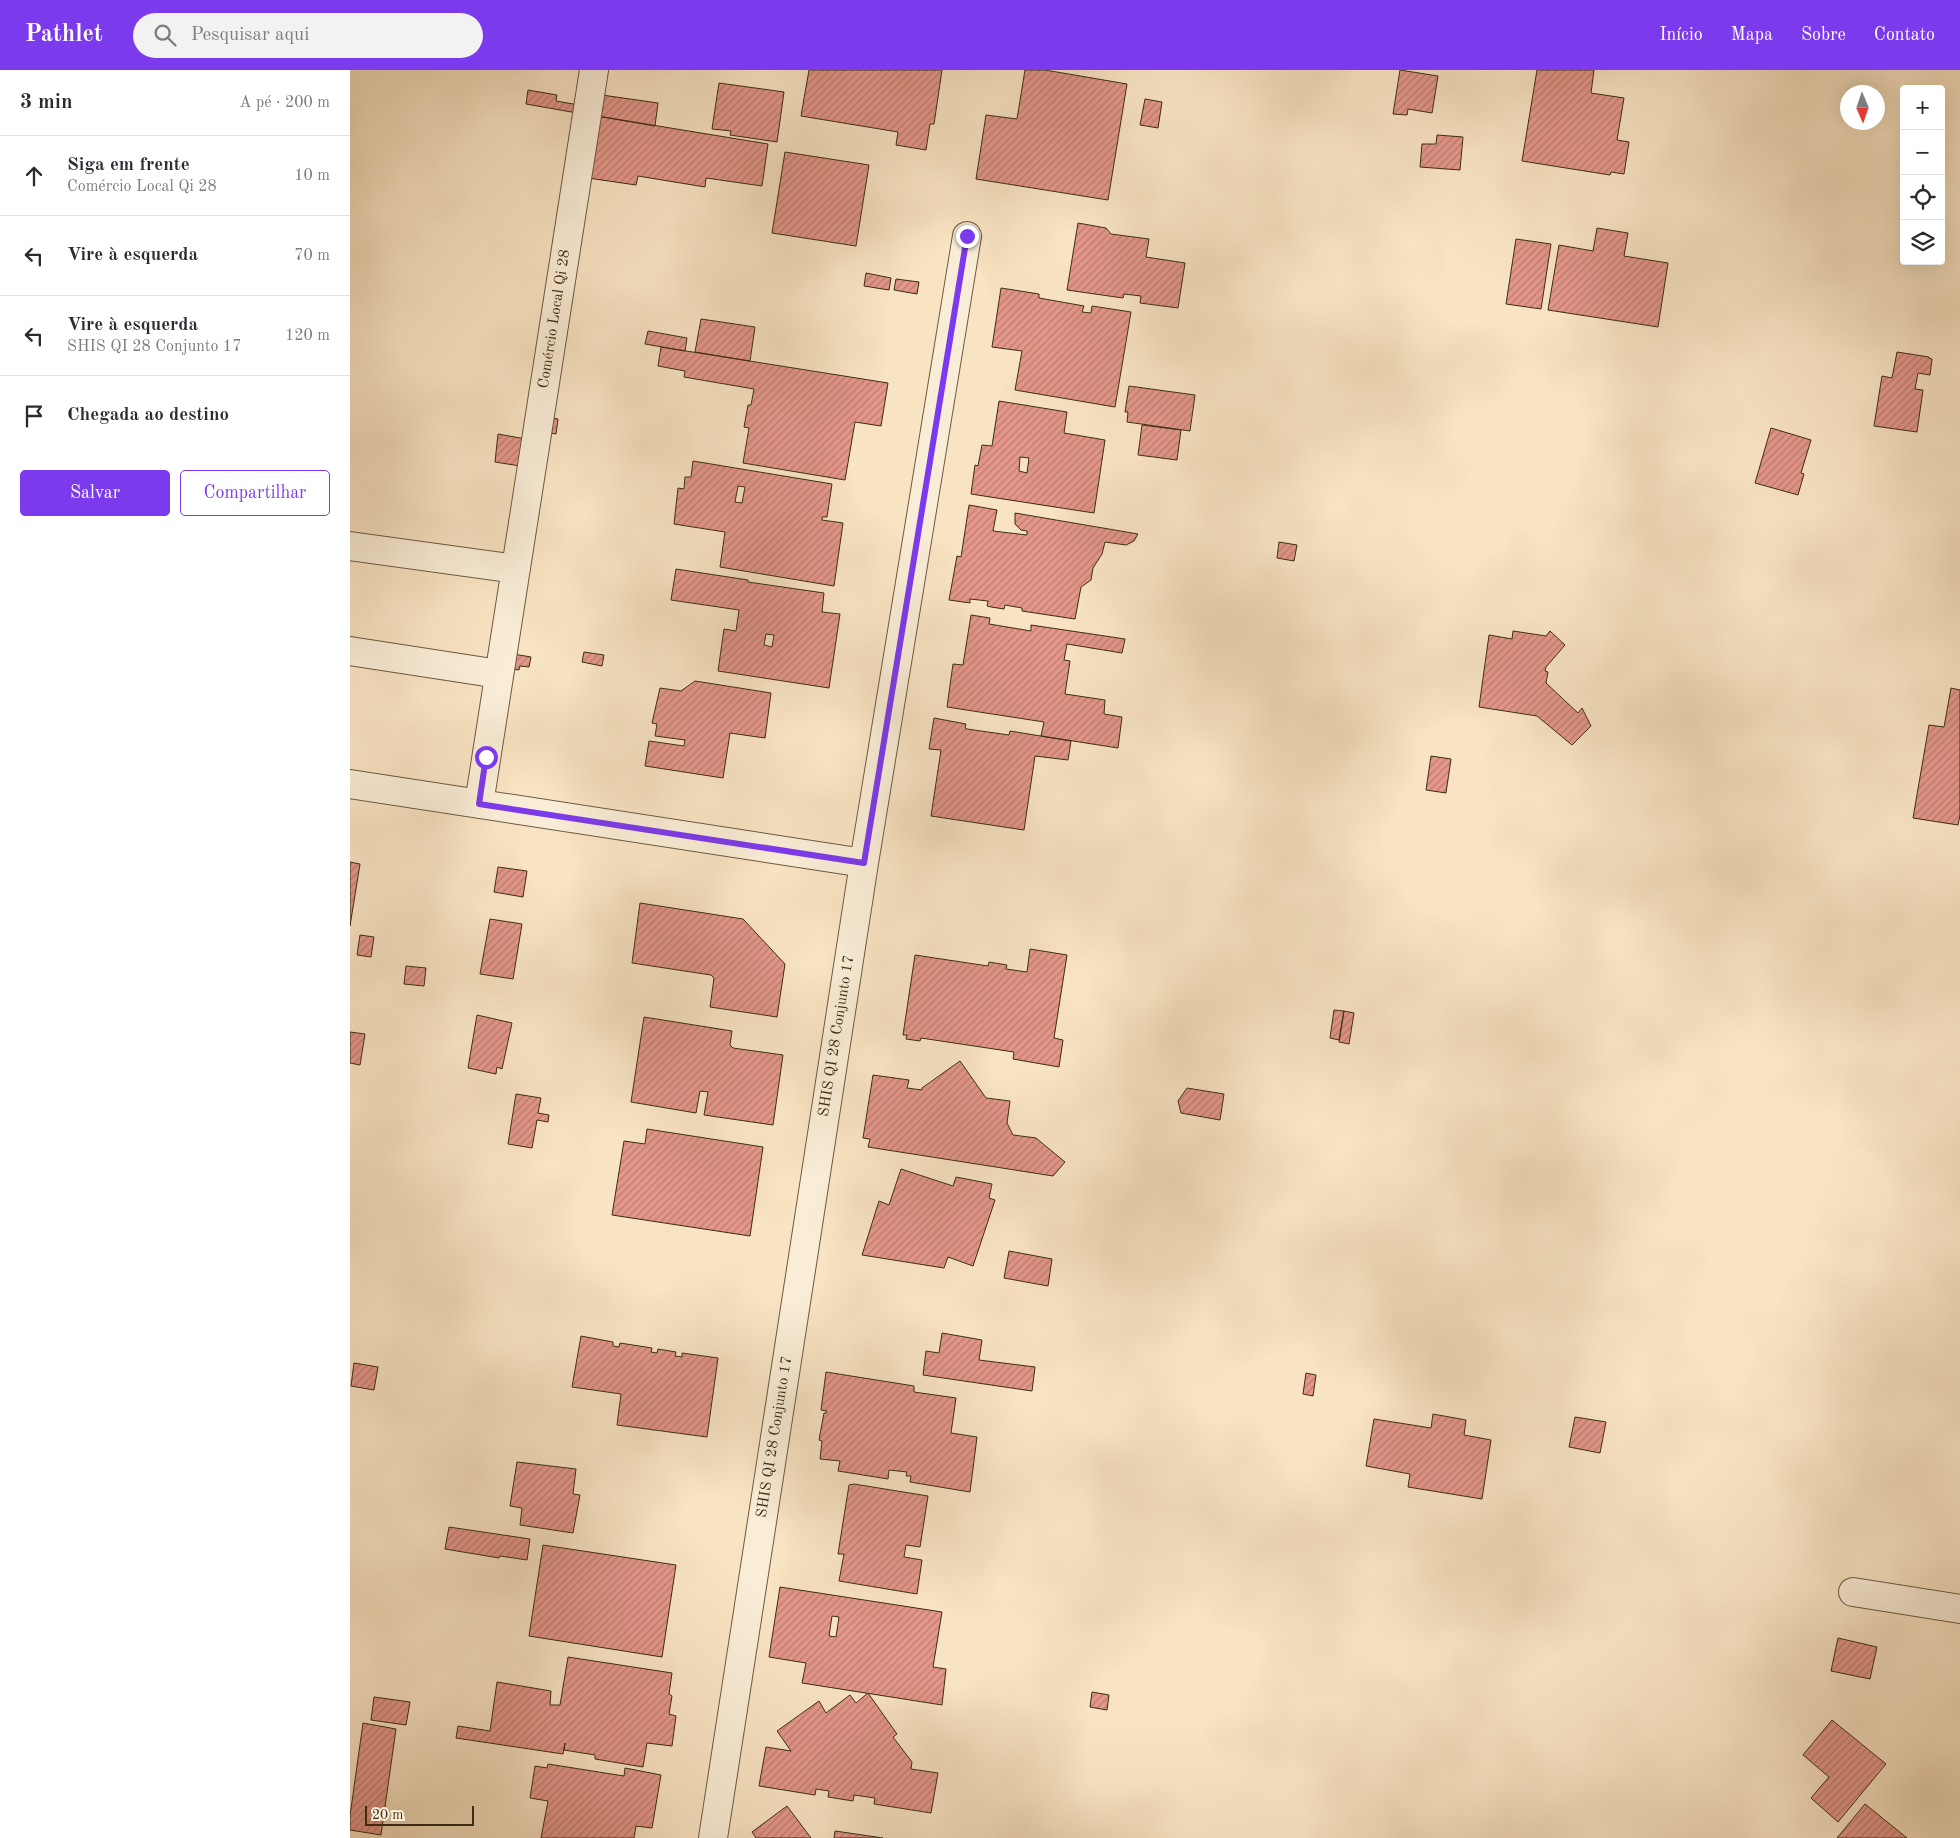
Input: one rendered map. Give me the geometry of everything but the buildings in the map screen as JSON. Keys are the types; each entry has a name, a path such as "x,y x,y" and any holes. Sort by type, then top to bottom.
{"street":[{"name":"Comércio Local Qi 28","path":"479,804 594,70"},
{"name":"SHIS QI 28 Conjunto 17","path":"713,1838 864,863 967,236"},
{"path":"350,546 516,569"},
{"path":"350,651 499,674"},
{"path":"350,784 864,863"},
{"path":"1853,1592 1960,1609"}],"route":[{"path":"486,757 479,804 864,863 967,236"}]}
